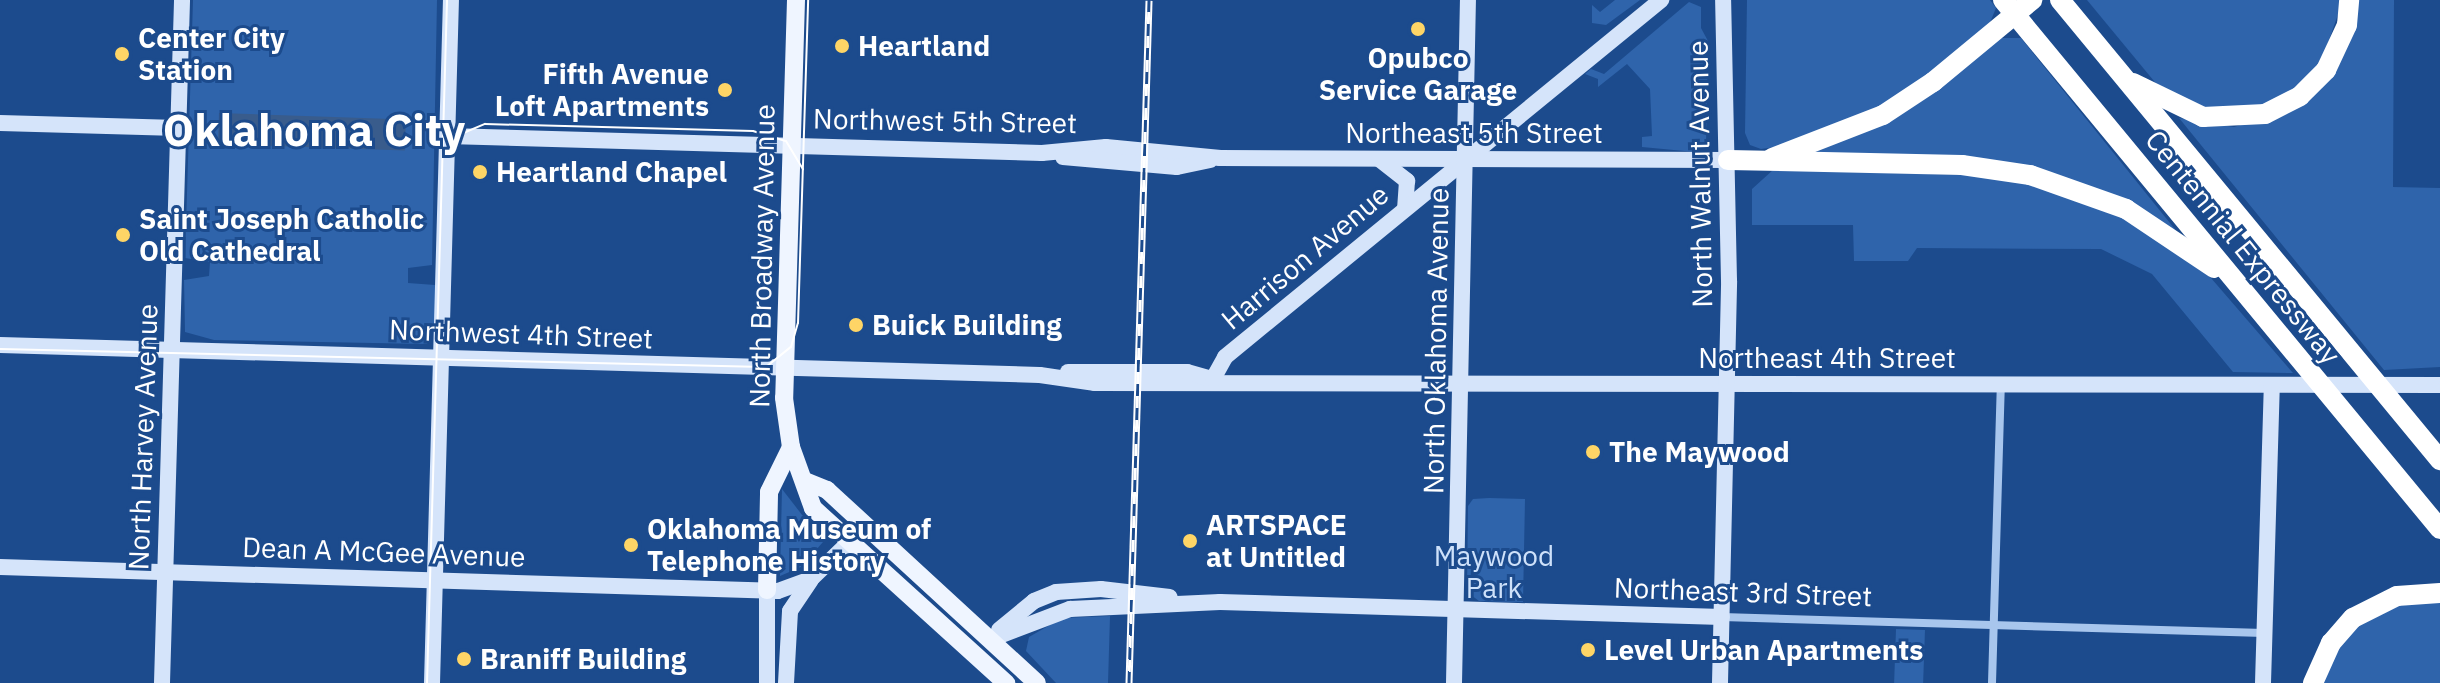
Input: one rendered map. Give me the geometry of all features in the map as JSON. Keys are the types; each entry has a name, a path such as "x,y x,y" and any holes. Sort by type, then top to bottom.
{"highway":[{"name":"Centennial Expressway","path":"2003,0 2440,529"},
{"path":"1766,160 1854,130 1955,65 2032,0"},
{"name":"Centennial Expressway","path":"2060,0 2440,460"},
{"path":"2122,76 2203,117 2265,114 2300,96 2326,70 2347,25 2349,0"},
{"path":"1728,160 1962,165 2048,179 2143,218 2248,295"},
{"path":"2313,683 2331,643 2353,618 2397,596 2440,593"}],"main road":[{"name":"North Broadway Avenue","path":"796,0 785,368 791,447 813,508 1006,683"},
{"path":"767,590 769,492 791,447"},
{"path":"805,481 827,490 1037,683"}],"street":[{"name":"North Harvey Avenue","path":"162,683 182,0"},
{"path":"432,683 451,0"},
{"name":"North Oklahoma Avenue","path":"1454,683 1468,0"},
{"name":"Harrison Avenue","path":"1213,379 1225,357 1661,0"},
{"name":"North Walnut Avenue","path":"1720,683 1728,384 1725,3"},
{"path":"0,123 178,128"},
{"name":"Northwest 5th Street","path":"448,136 1042,153 1106,147"},
{"name":"Northeast 5th Street","path":"1106,147 1220,158 1728,160"},
{"name":"Northeast 5th Street","path":"1042,153 1106,164 1163,166 1220,158"},
{"path":"1379,159 1407,181 1405,208"},
{"name":"Northwest 4th Street","path":"0,345 1040,375 1095,383 1213,379"},
{"name":"Northeast 4th Street","path":"1213,379 1728,384 2440,385"},
{"path":"1992,683 2001,385"},
{"path":"2263,683 2272,386"},
{"name":"Dean A McGee Avenue","path":"0,567 767,590 811,579 861,522"},
{"name":"Dean A McGee Avenue","path":"767,590 810,566 846,538"},
{"path":"786,683 790,611 811,579"},
{"path":"767,590 767,683"},
{"name":"Northeast 3rd Street","path":"975,654 1034,601 1056,592 1110,590 1220,602 2264,633"},
{"name":"Northeast 3rd Street","path":"991,639 1052,613 1220,602"}],"green space":[{"path":"193,0 437,0 432,265 408,268 408,283 435,285 435,325 427,344 214,340 185,332 184,280 209,276 210,262 185,258"},
{"path":"1615,0 1640,0 1606,25 1592,23 1592,5 1600,12"},
{"path":"1747,0 1990,0 1996,8 1989,25 1904,96 1791,145 1761,149 1750,145 1745,133"},
{"path":"2087,0 2343,0 2320,66 2279,102 2228,114 2168,98"},
{"path":"2357,0 2394,0 2393,187 2440,188 2440,367 2384,370 2179,118 2234,127 2292,109"},
{"path":"1689,2 1701,7 1701,28 1708,41 1706,146 1695,152 1642,147 1642,137 1652,136 1650,89 1627,64 1598,87 1598,79 1585,74 1591,69 1604,74"},
{"path":"2001,38 2021,38 2182,238 2101,192 1810,152"},
{"path":"1773,170 2007,176 2112,209 2211,278 2293,373 2233,372 2152,274 2101,249 1917,248 1908,261 1854,261 1853,225 1752,225 1752,189"},
{"path":"782,489 823,542 801,567 780,576"},
{"name":"Maywood Park","path":"1473,499 1525,499 1523,602 1479,601 1467,592 1468,506"},
{"path":"2440,601 2440,683 2320,683 2328,660 2352,629 2387,607"},
{"path":"1110,616 1108,683 1056,683 1026,651 1029,637 1062,618"},
{"path":"1896,629 1925,630 1923,683 1894,683"}],"shaded area":[{"path":"219,113 406,120 405,151 218,144"}],"tram line":[{"path":"427,683 447,0"},
{"path":"0,349 766,367 791,347 798,323 808,0"},
{"path":"445,157 461,134 485,124 753,131 786,141 803,169"}],"railway":[{"path":"1129,683 1149,0"}],"place":[{"name":"Opubco Service Garage","path":"1418,29"},
{"name":"Heartland","path":"842,46"},
{"name":"Center City Station","path":"122,54"},
{"name":"Fifth Avenue Loft Apartments","path":"725,90"},
{"name":"Heartland Chapel","path":"480,172"},
{"name":"Saint Joseph Catholic Old Cathedral","path":"123,235"},
{"name":"Buick Building","path":"856,325"},
{"name":"The Maywood","path":"1593,452"},
{"name":"ARTSPACE at Untitled","path":"1190,541"},
{"name":"Oklahoma Museum of Telephone History","path":"631,545"},
{"name":"Level Urban Apartments","path":"1588,650"},
{"name":"Braniff Building","path":"464,659"}],"district":[{"name":"Oklahoma City","path":"314,130"}]}
